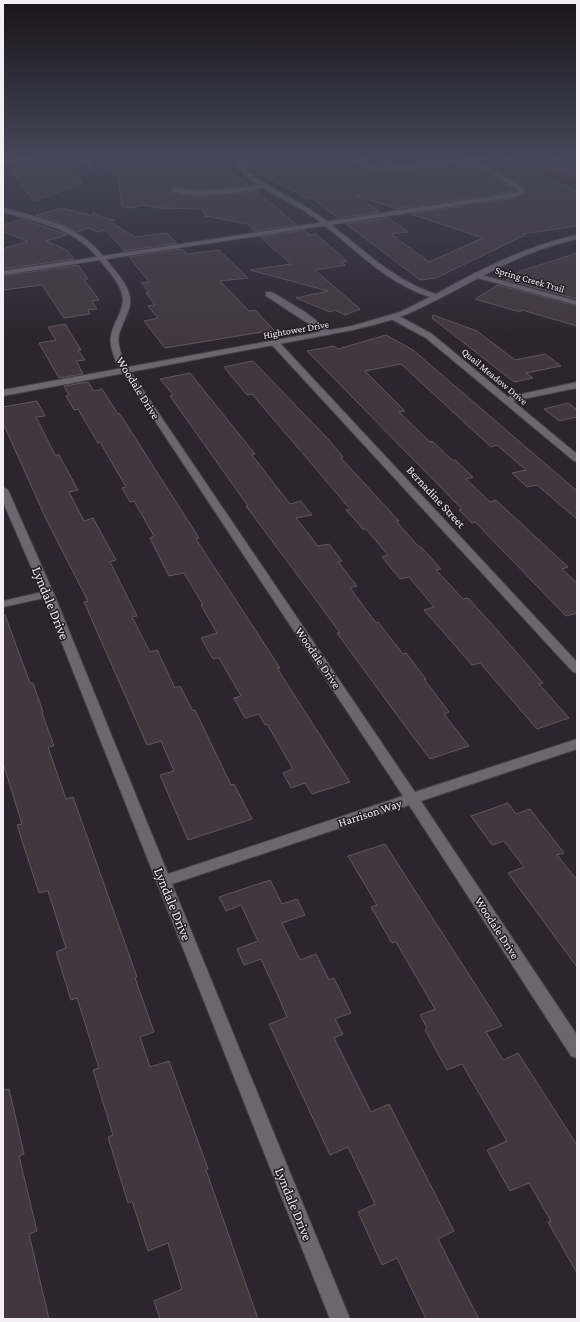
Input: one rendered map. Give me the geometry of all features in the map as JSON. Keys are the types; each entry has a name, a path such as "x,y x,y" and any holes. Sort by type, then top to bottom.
{"street":[{"name":"Woodale Drive","path":"27,218 71,232 87,241 126,293 125,308 113,337 115,350 125,370 412,799 577,1050"},
{"path":"318,218 400,282 418,291 435,296"},
{"path":"3,274 369,218"},
{"name":"Hightower Drive","path":"3,393 329,333 394,317 477,275 539,247 577,237"},
{"name":"Spring Creek Trail","path":"477,275 577,303"},
{"path":"269,294 302,314 329,333"},
{"name":"Quail Meadow Drive","path":"394,317 429,336 577,459"},
{"name":"Bernadine Street","path":"275,343 577,669"},
{"path":"506,400 577,385"},
{"name":"Lyndale Drive","path":"3,490 48,594 340,1319"},
{"path":"3,604 48,594"},
{"name":"Harrison Way","path":"164,881 577,744"}],"building":[{"path":"44,218 105,218 114,220 109,221 135,237 167,233 177,243 124,251 106,230 97,232 89,228 77,232 58,222"},
{"path":"214,218 288,218 297,225 254,231 248,224"},
{"path":"388,218 408,232 391,234 429,262 483,238 422,218 577,218 577,226 523,234 525,235 436,278 420,280 346,224"},
{"path":"23,219 67,235 46,241 67,250 74,259 3,269 3,249 28,241 3,232 3,225"},
{"path":"304,230 310,235 316,234 347,261 341,262 345,265 315,270 360,309 345,315 335,310 330,312 296,298 328,291 250,270 291,264 260,237"},
{"path":"182,249 187,254 219,250 248,278 220,281 249,311 255,310 274,330 165,348 144,321 158,318 148,306 155,305 146,293 149,292 141,283 149,282 129,257"},
{"path":"577,253 577,299 506,280 521,271"},
{"path":"78,265 88,279 84,279 99,300 92,301 97,309 88,310 90,314 64,318 42,285 3,290 3,276"},
{"path":"498,285 577,306 577,326 522,310 520,312 475,299"},
{"path":"433,315 477,331 515,360 545,354 561,366 526,373 533,378 514,382 432,318"},
{"path":"65,324 81,350 78,350 85,360 76,361 83,374 59,378 39,343 56,340 48,327"},
{"path":"386,335 413,350 577,491 577,519 537,485 527,487 512,473 526,470 497,445 491,447 401,364 365,371 405,411 399,412 430,442 432,441 473,477 466,479 490,502 496,500 568,567 562,569 577,583 577,613 566,616 475,522 472,523 459,510 462,509 307,351 334,346 338,349"},
{"path":"253,361 328,439 343,457 341,458 399,521 396,521 419,547 421,547 441,569 436,570 463,599 468,598 490,622 543,683 539,684 569,718 537,729 480,663 472,665 424,610 434,607 409,577 400,579 382,557 388,555 366,529 363,529 346,510 350,509 252,394 247,395 224,367"},
{"path":"190,373 255,454 252,455 290,504 301,501 312,515 296,518 318,546 329,544 342,561 338,562 357,586 350,588 376,623 378,622 403,654 406,653 426,679 424,679 449,712 444,714 469,746 430,759 405,726 337,633 340,633 246,506 248,506 170,396 173,395 160,379"},
{"path":"88,382 94,391 102,389 118,414 120,414 199,538 196,539 280,668 277,668 350,782 312,794 305,783 291,788 283,773 293,769 267,724 265,725 259,714 245,718 234,698 241,696 219,658 213,659 201,638 217,633 201,605 203,605 184,573 169,576 150,538 154,536 134,501 130,502 122,488 126,487 100,442 98,443 78,409 74,410 66,396 69,395 64,386"},
{"path":"37,401 45,416 36,417 55,455 59,455 78,490 69,492 84,521 93,518 116,560 110,562 137,616 132,617 150,652 157,650 175,688 180,686 193,711 195,710 231,785 234,784 252,819 188,840 160,775 174,771 161,741 147,745 84,602 88,601 47,521 3,423 3,407"},
{"path":"568,403 577,410 577,417 559,421 544,409"},
{"path":"3,615 5,615 30,683 33,683 43,712 42,713 54,746 48,747 66,799 73,797 137,977 135,978 154,1032 140,1037 150,1067 169,1061 208,1169 206,1170 258,1319 160,1319 154,1301 182,1289 168,1243 148,1251 132,1201 128,1203 108,1137 113,1135 93,1070 99,1068 77,998 71,1000 56,952 66,948 48,891 39,893 17,825 22,824 3,763"},
{"path":"508,803 516,814 530,809 564,853 557,855 577,880 577,967 508,873 524,867 504,841 492,845 471,816"},
{"path":"385,844 502,1026 486,1032 503,1060 518,1053 577,1145 577,1273 548,1222 551,1221 529,1183 510,1191 487,1150 507,1141 462,1064 447,1070 425,1030 427,1028 420,1015 435,1009 396,942 392,943 371,907 377,905 348,856"},
{"path":"270,880 282,904 297,899 305,915 282,923 300,960 316,954 329,980 334,978 351,1013 335,1019 343,1034 334,1038 371,1112 389,1104 454,1231 438,1239 479,1319 426,1319 397,1258 382,1265 358,1212 375,1204 348,1147 330,1155 269,1024 287,1017 279,998 261,959 244,965 237,949 258,941 241,905 226,911 219,897"},
{"path":"9,1089 24,1154 19,1156 37,1231 29,1234 49,1319 3,1319 3,1090"}]}
